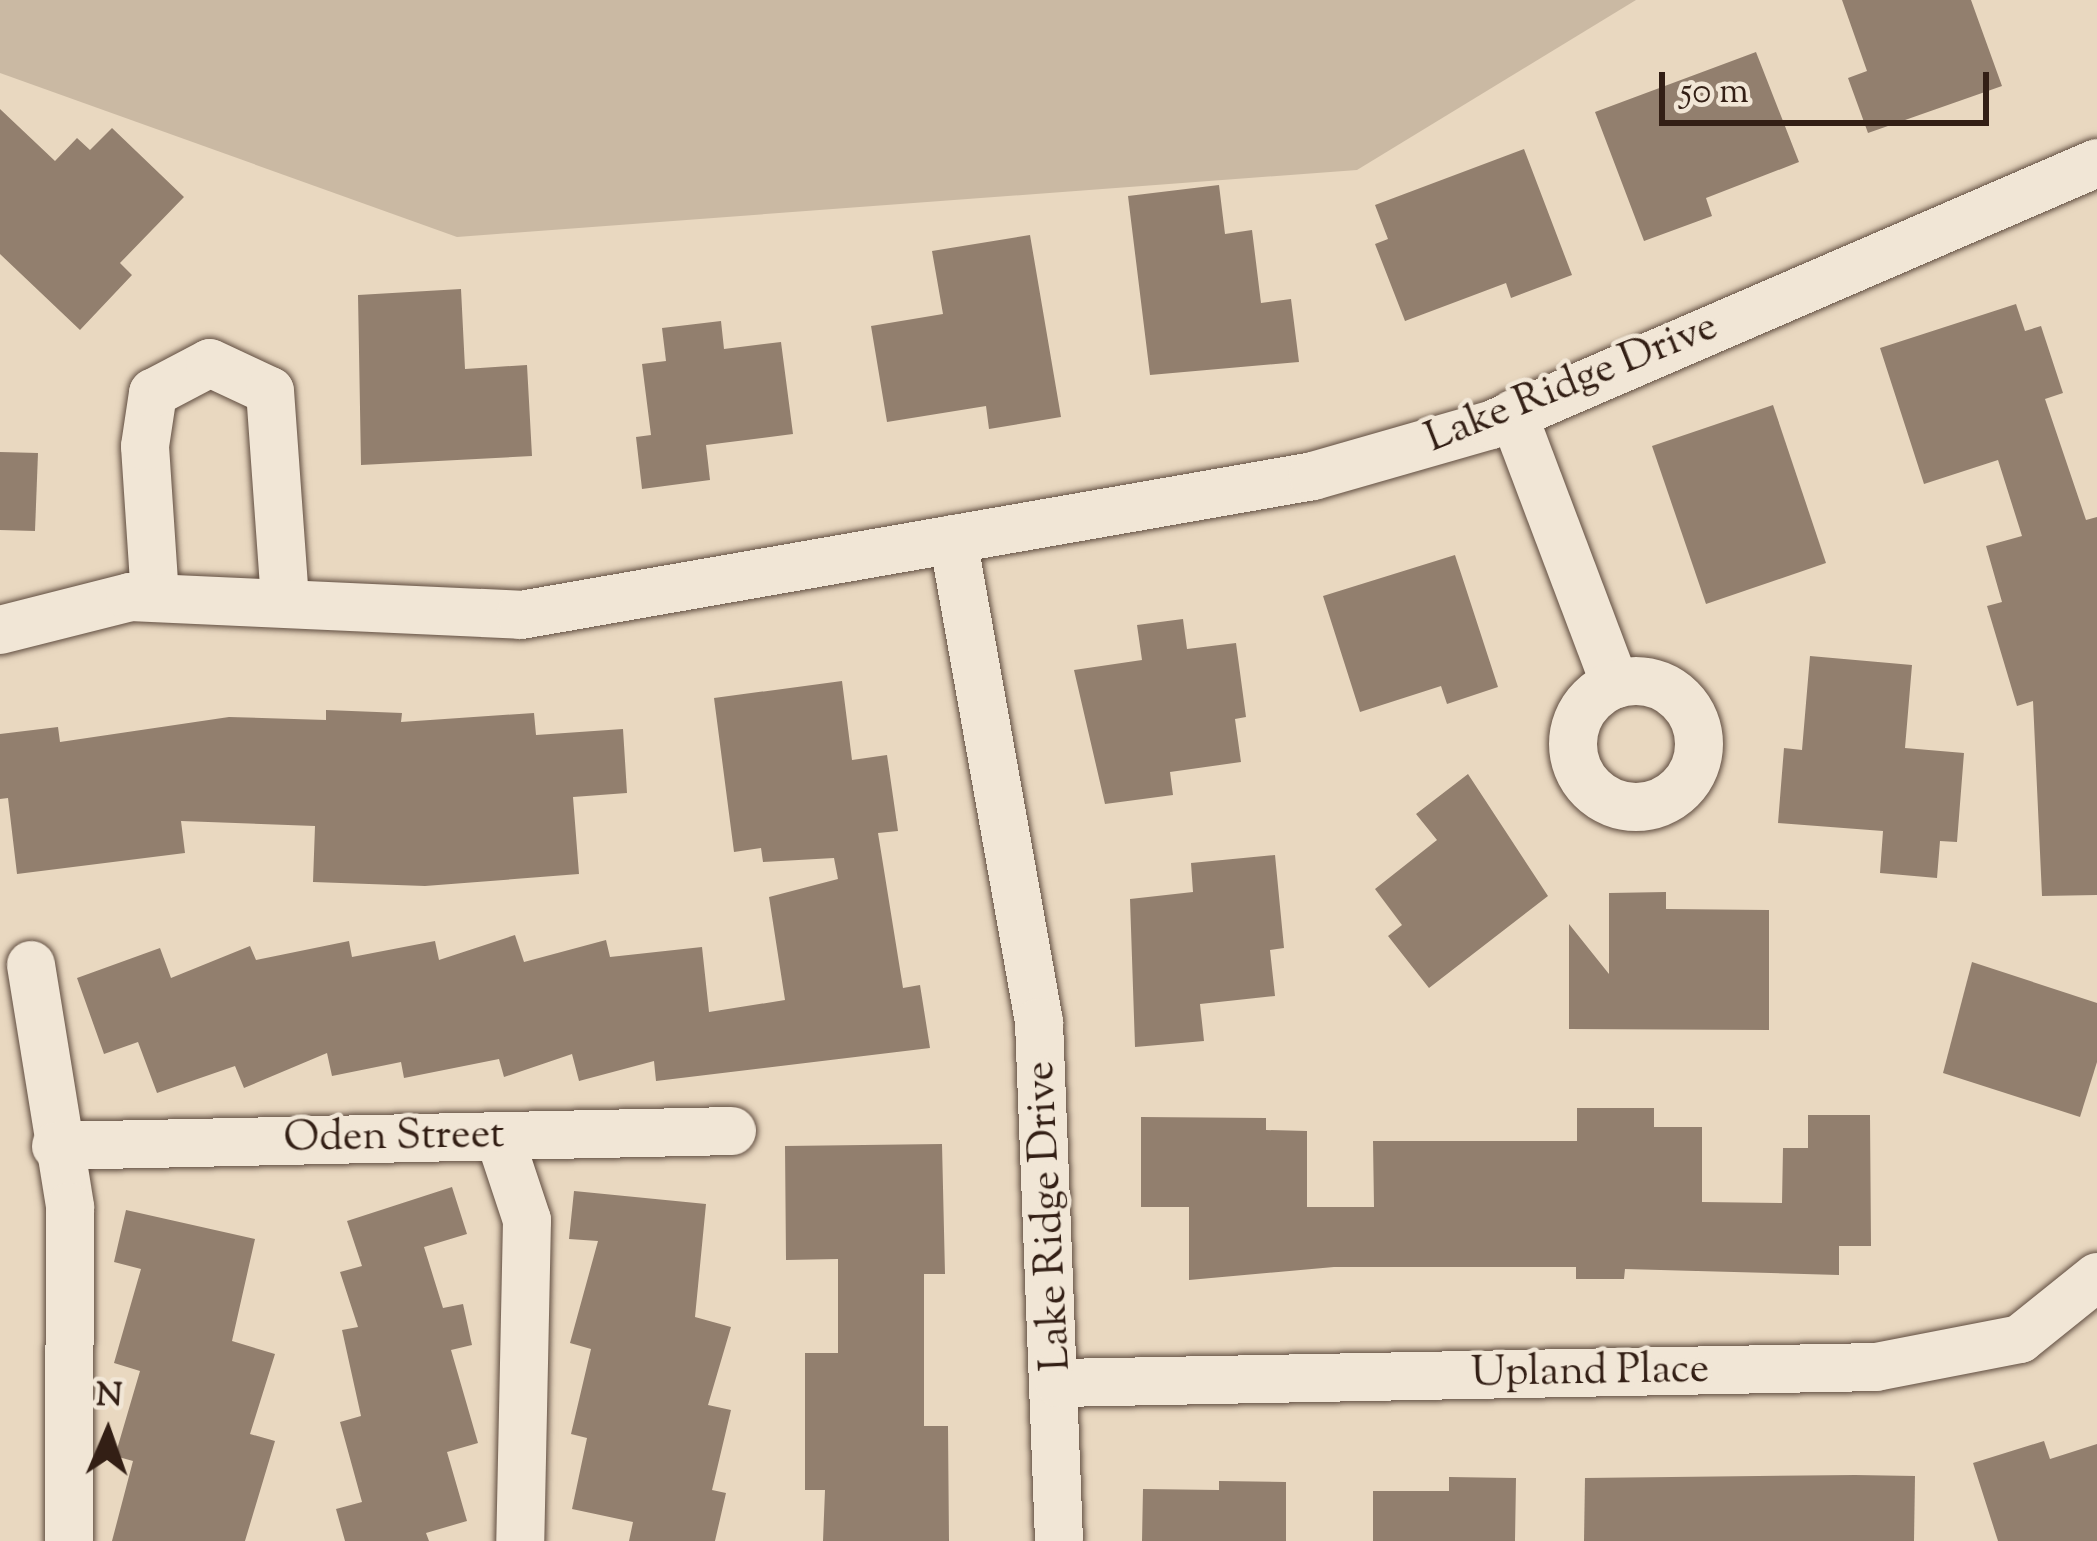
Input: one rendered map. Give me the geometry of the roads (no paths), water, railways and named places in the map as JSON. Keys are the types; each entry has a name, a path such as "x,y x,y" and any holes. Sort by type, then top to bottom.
{"street":[{"name":"Lake Ridge Drive","path":"0,630 154,598 285,600 521,615 1312,476 1513,414 2094,172"},
{"path":"154,598 145,446 153,393 210,363 270,392 285,600"},
{"path":"1513,414 1616,684"},
{"name":"Lake Ridge Drive","path":"953,539 1039,1022 1059,1383 1059,1541"},
{"path":"31,965 56,1146 70,1208 69,1541"},
{"name":"Oden Street","path":"56,1146 732,1131"},
{"path":"499,1136 527,1220 520,1541"},
{"name":"Upland Place","path":"1059,1383 1876,1367 2020,1339 2097,1277"}]}
